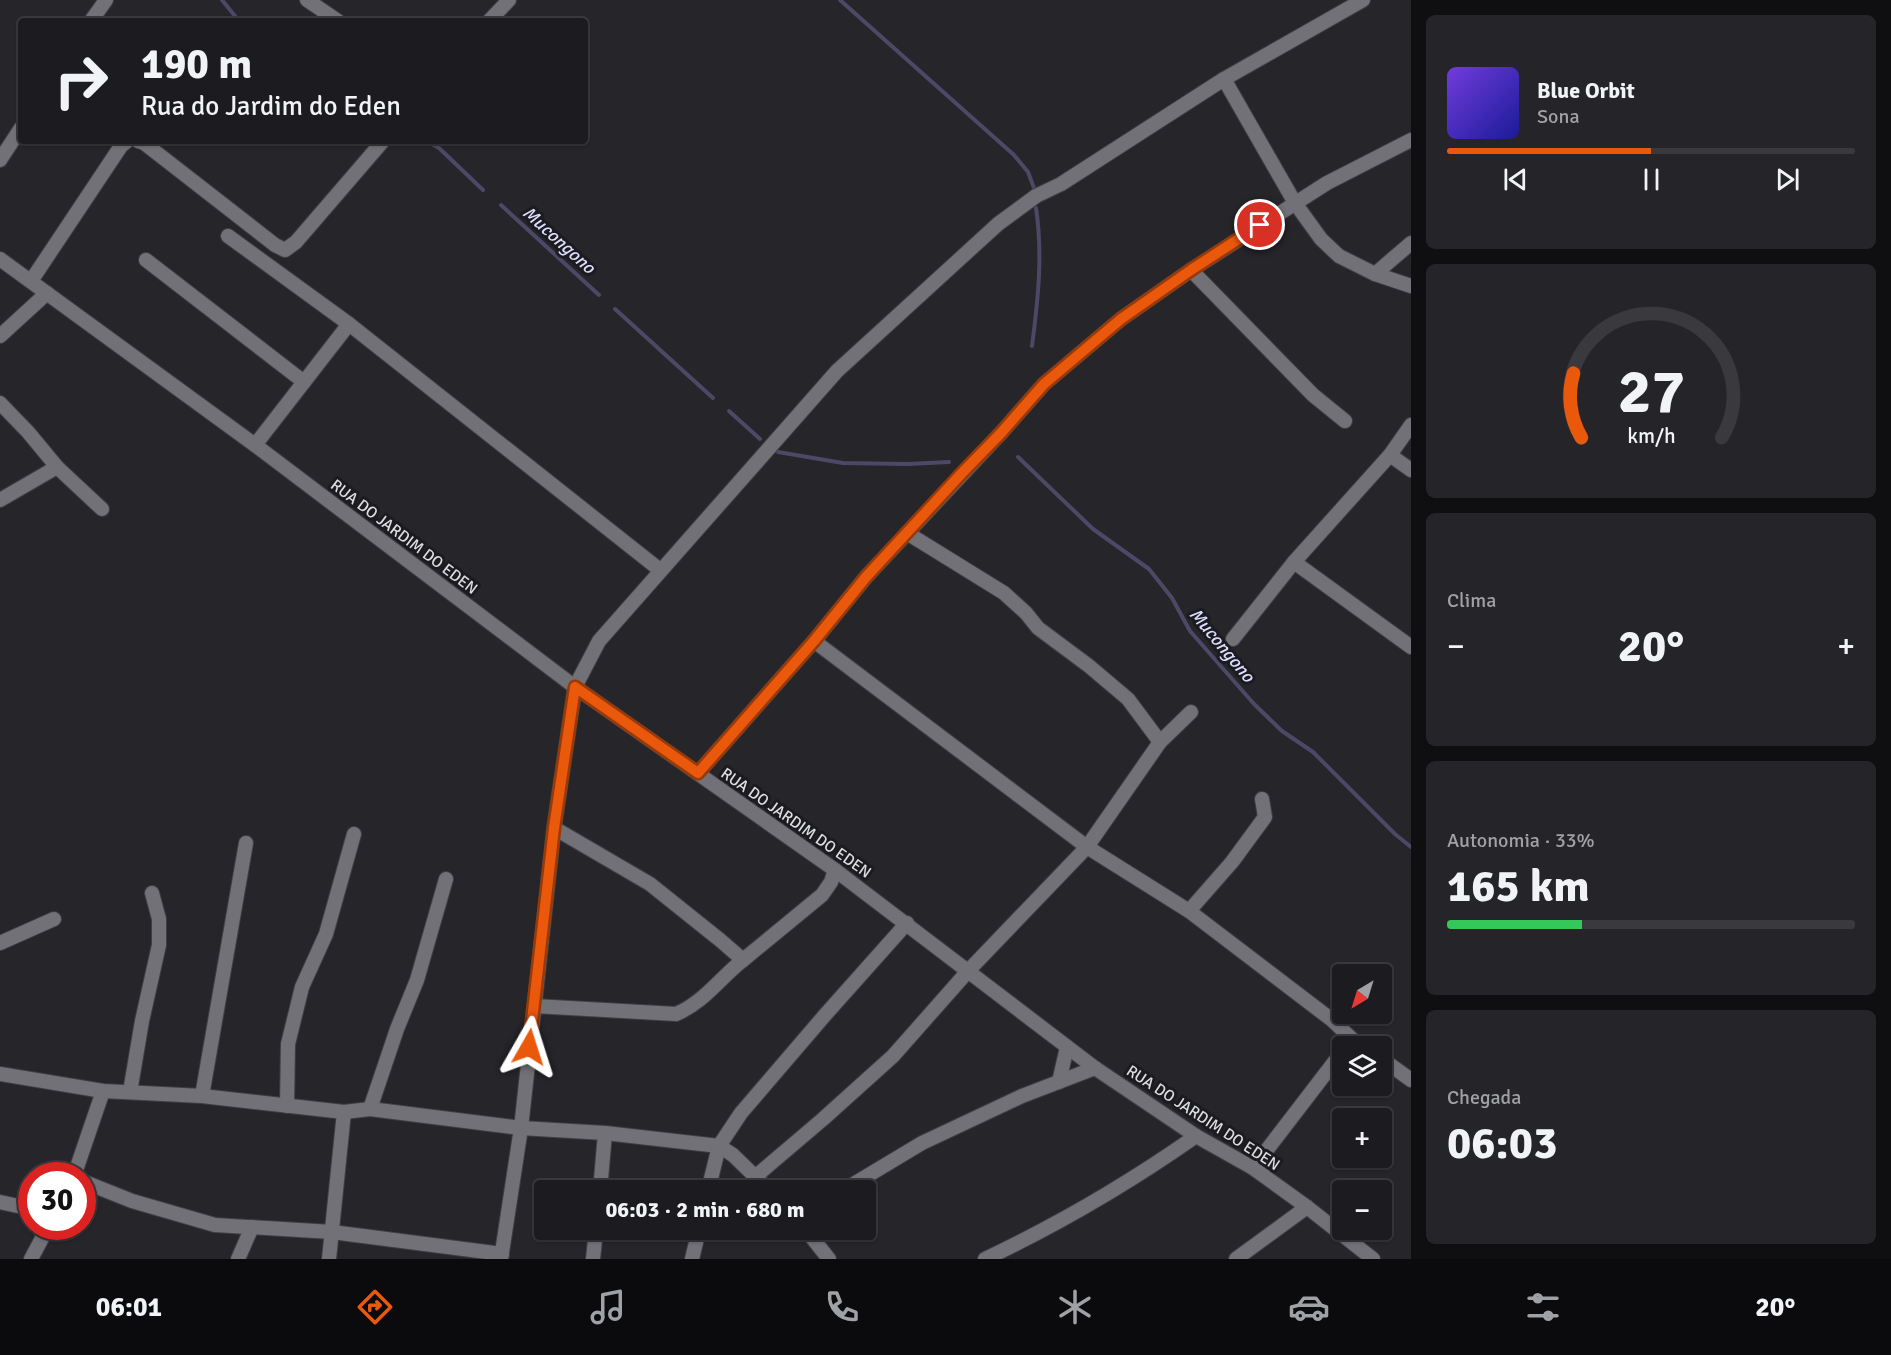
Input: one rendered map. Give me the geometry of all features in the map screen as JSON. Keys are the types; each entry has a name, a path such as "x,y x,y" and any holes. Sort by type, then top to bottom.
{"street":[{"path":"93,18 106,0"},
{"path":"308,0 334,18"},
{"path":"492,18 509,0"},
{"path":"96,1187 132,1201 215,1225 332,1232 502,1257 521,1128 554,828 575,687 599,641 837,371 978,241 1036,196 1061,184 1224,79 1363,0"},
{"path":"1224,79 1295,203 1321,238 1338,256 1375,274 1411,286"},
{"path":"0,160 18,133"},
{"path":"698,773 814,641 866,577 1044,384 1121,319 1191,270 1327,183 1411,140"},
{"path":"31,281 123,144"},
{"path":"145,144 275,246 285,250 296,242 380,144"},
{"path":"228,236 349,324 660,570"},
{"path":"1375,274 1411,243"},
{"name":"RUA DO JARDIM DO EDEN","path":"0,259 255,445 575,687 907,923 1095,1068 1196,1136 1254,1168 1373,1259"},
{"path":"146,260 304,382"},
{"path":"1191,270 1313,396 1345,421"},
{"path":"0,336 47,293"},
{"path":"255,445 349,324"},
{"path":"0,403 57,467 102,509"},
{"path":"1233,639 1294,562 1390,455 1411,425"},
{"path":"1390,455 1411,470"},
{"path":"0,500 57,467"},
{"path":"907,533 1004,593 1026,613 1038,628 1128,699 1161,742"},
{"path":"1294,562 1411,648"},
{"path":"814,641 1088,848 1190,911 1332,1020 1347,1036"},
{"path":"756,1176 824,1119 893,1056 969,970 1088,848 1161,742 1191,712"},
{"path":"1190,911 1232,862 1265,817 1262,799"},
{"path":"554,828 650,884 743,960"},
{"path":"286,1106 288,1044 302,987 326,934 354,834"},
{"path":"202,1096 246,843"},
{"path":"534,1006 676,1014 688,1009 822,895 831,882 835,870"},
{"path":"370,1109 417,980 447,879"},
{"path":"130,1092 142,1021 159,945 159,919 152,893"},
{"path":"0,943 54,919"},
{"path":"711,1180 719,1146 741,1113 907,923"},
{"path":"1059,1083 1067,1047"},
{"path":"1254,1168 1332,1065"},
{"path":"1392,1066 1411,1080"},
{"path":"860,1180 922,1143 1022,1096 1095,1068"},
{"path":"0,1074 103,1091 202,1096 344,1112 370,1109 521,1128 605,1133 719,1146 733,1155 760,1180"},
{"path":"79,1162 103,1091"},
{"path":"329,1259 344,1112"},
{"path":"601,1180 605,1133"},
{"path":"985,1259 1085,1208 1150,1168 1196,1136"},
{"path":"0,1203 18,1206"},
{"path":"1236,1259 1307,1207"},
{"path":"238,1259 252,1227"},
{"path":"35,1258 43,1240"},
{"path":"593,1259 595,1240"},
{"path":"692,1259 697,1240"},
{"path":"814,1240 830,1259"}],"waterway":[{"name":"Mucongono","path":"222,0 237,18"},
{"path":"840,0 1014,155 1028,172 1034,188"},
{"name":"Mucongono","path":"432,144 439,148 483,190"},
{"name":"Mucongono","path":"501,205 599,295"},
{"path":"1032,346 1039,260 1036,208"},
{"name":"Mucongono","path":"615,309 713,398"},
{"name":"Mucongono","path":"729,411 760,439"},
{"name":"Mucongono","path":"778,452 843,463 949,462"},
{"name":"Mucongono","path":"1018,457 1093,529 1149,569 1172,598 1190,631 1254,704 1282,731 1313,752 1395,834 1411,847"}],"route":[{"path":"529,1047 554,828 575,687 698,773 814,641 866,577 1044,384 1121,319 1260,225"}]}
